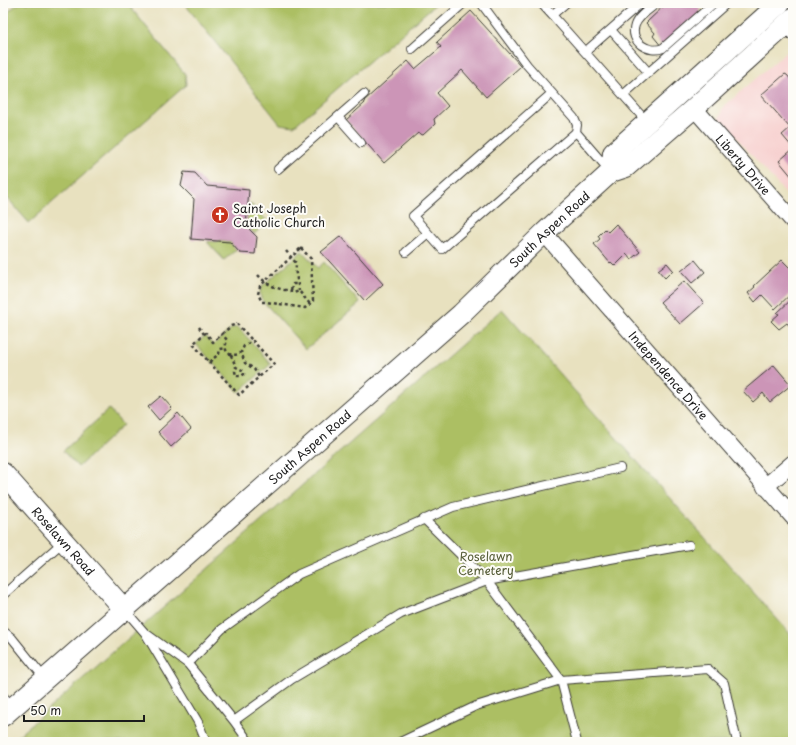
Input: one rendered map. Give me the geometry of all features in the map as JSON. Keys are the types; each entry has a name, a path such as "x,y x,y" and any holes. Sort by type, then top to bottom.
{"street":[{"name":"South Aspen Road","path":"6,706 45,679 125,610 460,314 544,232 611,172 626,167 654,130 780,3"},
{"name":"South Aspen Road","path":"654,130 694,108 790,27"},
{"name":"Liberty Drive","path":"694,108 793,221"},
{"name":"Independence Drive","path":"544,232 793,517"},
{"path":"765,486 793,463"},
{"name":"Roselawn Road","path":"3,473 125,610"}],"lane":[{"path":"412,49 464,3"},
{"path":"481,3 527,65 552,93 574,118 577,125 576,132 442,249 413,216 552,93"},
{"path":"541,3 654,130"},
{"path":"552,15 566,3"},
{"path":"585,52 642,3"},
{"path":"657,3 640,18 636,23 634,30 634,36 638,43 644,48 652,51 658,51 663,48 714,3"},
{"path":"623,95 727,3"},
{"path":"611,30 649,73"},
{"path":"278,170 364,94"},
{"path":"338,117 361,143"},
{"path":"576,132 611,172"},
{"path":"406,252 428,233"},
{"path":"188,664 222,629 299,574 453,507 620,468"},
{"path":"424,519 487,581 561,680 577,742"},
{"path":"3,595 64,541"},
{"path":"234,721 292,679 401,614 487,581 688,545"},
{"path":"125,610 145,633 198,722 203,741"},
{"path":"3,631 12,638 45,679"},
{"path":"145,633 188,664 249,742"},
{"path":"400,742 476,706 561,680 708,669 724,682 737,742"}],"path":[{"path":"301,248 311,259 313,301 305,308 262,302 258,294 260,286 264,282 301,248"},
{"path":"286,251 296,263 295,273 299,291 310,304"},
{"path":"258,276 264,282 283,290 291,290 294,293 299,291"},
{"path":"291,290 293,284 297,284"},
{"path":"199,328 204,334 206,333 213,342 231,326 237,324 274,364 239,395 193,344 204,334"},
{"path":"222,334 228,340 226,352 231,355 236,367"},
{"path":"231,355 240,354 244,346 253,341"},
{"path":"209,362 219,354 220,349 226,348"},
{"path":"241,352 245,363 254,369 259,377"}],"shaded area":[{"path":"793,46 793,202 719,118 722,108"}],"green space":[{"path":"20,3 127,3 185,74 186,85 29,223 3,193 3,19 12,8"},
{"path":"184,3 437,3 294,126 280,124"},
{"path":"249,204 252,205 268,222 254,234 246,226"},
{"path":"208,241 230,242 237,249 224,260 208,243"},
{"path":"302,251 318,268 324,262 360,303 306,349 261,299 260,292 262,286"},
{"name":"Roselawn Cemetery","path":"502,309 793,637 793,742 11,742"},
{"path":"238,327 271,364 239,392 196,344 205,336 213,345 232,328"},
{"path":"109,409 123,425 78,467 63,451"}],"building":[{"path":"667,3 706,3 699,10 701,13 662,47 653,36 655,33 646,23"},
{"path":"471,11 521,66 486,97 462,70 437,93 448,106 434,119 435,124 423,135 418,133 384,163 346,120 365,103 364,101 408,61 415,69 441,47 437,42"},
{"path":"785,74 793,82 793,148 782,135 790,128 761,95"},
{"path":"793,149 793,178 779,161"},
{"name":"Saint Joseph Catholic Church","path":"184,172 195,173 207,186 249,190 246,226 257,237 255,254 240,253 230,242 191,239 194,199 181,186"},
{"path":"616,224 640,252 631,259 627,254 615,266 611,262 610,263 594,244 600,239 598,236 605,229 608,232"},
{"path":"341,236 383,284 365,301 321,252"},
{"path":"695,260 705,272 692,283 681,271"},
{"path":"782,260 793,271 793,292 775,309 762,295 755,302 748,293"},
{"path":"667,263 673,270 665,278 658,270"},
{"path":"684,281 704,303 680,324 660,302"},
{"path":"793,298 793,330 787,323 779,329 771,321"},
{"path":"774,365 791,385 770,402 763,393 753,402 743,391"},
{"path":"161,396 172,408 159,420 148,407"},
{"path":"178,413 191,429 171,447 158,432"}],"place":[{"name":"Saint Joseph Catholic Church","path":"220,215"}]}
